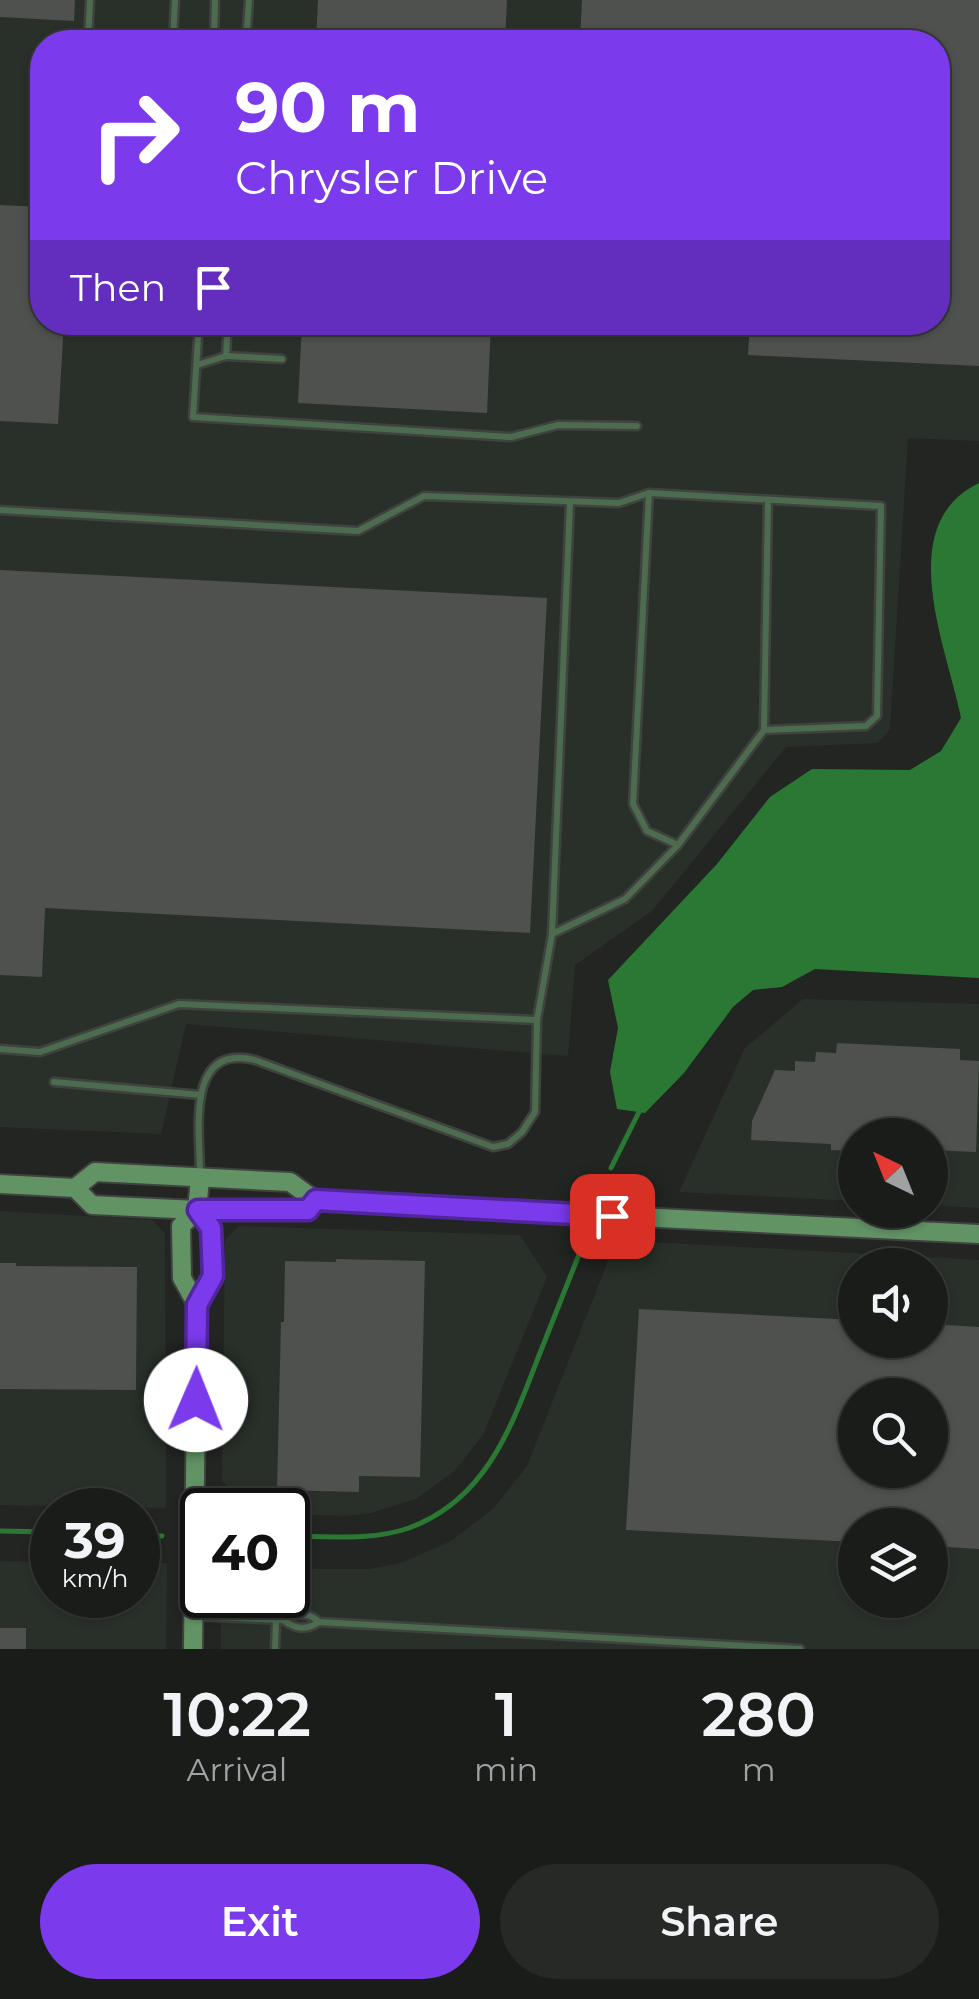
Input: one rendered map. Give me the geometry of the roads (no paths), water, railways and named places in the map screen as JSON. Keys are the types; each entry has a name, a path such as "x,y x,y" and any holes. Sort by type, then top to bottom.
{"street":[{"path":"74,1188 95,1172 290,1182 316,1200 979,1234"},
{"path":"195,1488 197,1305 213,1276 211,1228 198,1210 200,1179"},
{"path":"0,1184 74,1188 92,1205 308,1210 316,1200"},
{"path":"197,1305 182,1278 181,1226 198,1210"},
{"path":"193,1649 194,1618"}],"lane":[{"path":"89,30 90,0"},
{"path":"174,30 175,0"},
{"path":"215,30 216,0"},
{"path":"247,30 249,0"},
{"path":"198,335 193,417 511,437 558,425 637,426"},
{"path":"226,356 227,335"},
{"path":"196,365 226,356 282,359"},
{"path":"649,493 633,804 647,831 678,845"},
{"path":"0,510 358,531 424,496 618,502 649,493 880,506 877,716 866,726 764,730"},
{"path":"552,934 625,899 678,845 764,730 768,500"},
{"path":"200,1179 201,1088 212,1070 228,1059 245,1058 494,1146 508,1144 535,1112 537,1020 552,934 570,502"},
{"path":"0,1049 40,1052 179,1004 537,1020"},
{"path":"54,1082 200,1095"},
{"path":"236,1618 279,1620 294,1614 310,1614 318,1622 800,1649"},
{"path":"275,1649 279,1620"}],"waterway":[{"path":"611,1168 641,1108"},
{"path":"310,1536 380,1535 409,1528 436,1516 477,1480 506,1435 580,1252"},
{"path":"0,1531 30,1532"}]}
